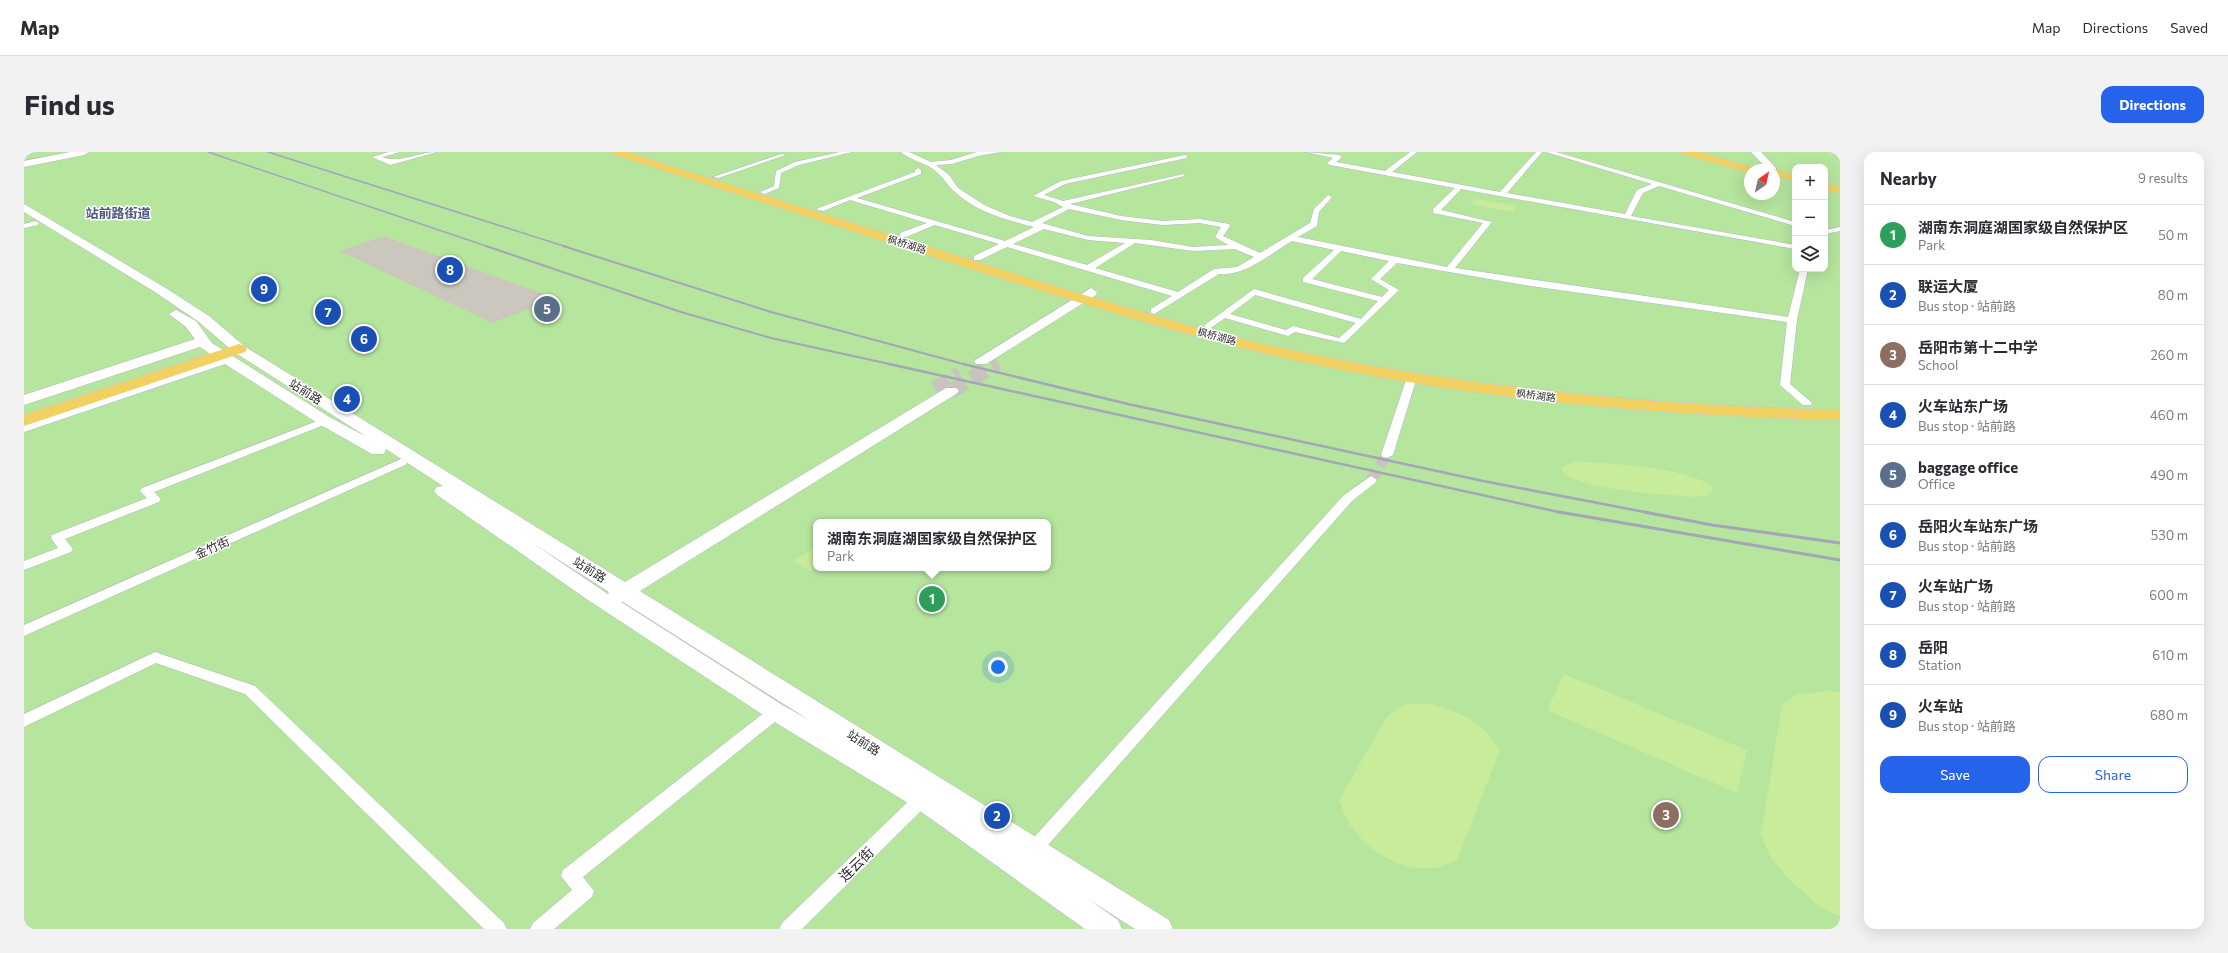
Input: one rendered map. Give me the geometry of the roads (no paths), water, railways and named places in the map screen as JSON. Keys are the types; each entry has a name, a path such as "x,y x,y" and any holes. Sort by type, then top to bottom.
{"main road":[{"path":"24,164 84,152"},
{"name":"枫桥湖路","path":"616,152 1090,298 1267,350 1490,390 1662,407 1754,414 1840,415"},
{"name":"枫桥湖路","path":"638,152 977,258 1090,298 1154,311 1332,356 1484,382 1739,404 1840,402"},
{"path":"1686,152 1744,168"},
{"path":"1702,152 1745,164"},
{"path":"1756,152 1766,164"},
{"path":"1780,174 1792,177"},
{"path":"1780,175 1792,181"},
{"path":"1828,187 1840,190"},
{"path":"1828,191 1840,194"},
{"name":"站前路","path":"24,207 127,269 205,320 221,348 611,593 776,712 922,799 1108,929"},
{"name":"站前路","path":"24,216 30,224 116,273 191,324 221,348 326,421 401,463 611,593 1034,849 1159,929"},
{"path":"981,361 1090,298"},
{"path":"998,363 1090,298"},
{"path":"24,400 221,348"},
{"path":"24,406 221,348"},
{"path":"24,421 221,348"},
{"path":"24,427 221,348"},
{"path":"611,593 943,390"}],"street":[{"path":"396,152 375,157 390,163 434,152"},
{"path":"764,192 777,187 778,172 795,164 849,152"},
{"path":"904,152 931,164 947,176 956,188 981,207 1007,218 1088,238 1134,241 1199,249 1236,246"},
{"path":"931,164 952,162 977,154 998,152"},
{"path":"1309,152 1339,157"},
{"path":"1346,152 1330,164 1792,245"},
{"path":"1387,173 1414,152"},
{"path":"1502,194 1539,152"},
{"path":"1549,152 1792,223"},
{"path":"716,177 781,153 795,164"},
{"path":"1184,157 1063,182 1037,196 1056,200 1068,207 1140,220 1214,223 1226,226 1219,237 1260,256"},
{"path":"820,209 920,173 918,170"},
{"path":"1068,207 1065,203 1096,197 1182,174"},
{"path":"1627,216 1640,192 1658,184"},
{"path":"1450,270 1488,222 1436,211 1460,186"},
{"path":"1154,311 1217,271 1229,272 1240,269 1314,224 1313,218 1317,208 1328,197"},
{"path":"850,198 1179,295"},
{"path":"1041,227 1035,224 1036,222 1068,207"},
{"path":"903,235 934,223"},
{"path":"977,258 1041,227"},
{"path":"1828,231 1840,229"},
{"path":"1290,238 1450,270 1681,306 1792,320"},
{"path":"1088,268 1134,241"},
{"path":"1340,248 1306,280 1384,300"},
{"path":"1223,315 1288,333 1293,329 1341,342 1395,290 1375,279 1395,260"},
{"path":"1803,272 1792,320 1785,385 1807,403"},
{"path":"1209,326 1254,292 1363,322"},
{"path":"1387,455 1412,377"},
{"path":"24,566 66,549 57,538 156,499 146,491 326,421"},
{"name":"金竹街","path":"24,631 401,463"},
{"path":"1034,849 1348,498 1371,480"},
{"path":"24,721 155,657 250,690 498,929"},
{"path":"540,929 585,890 570,876 776,712"},
{"name":"连云街","path":"789,929 922,799"}],"tunnel":[{"path":"951,391 996,364"},
{"path":"935,389 960,374"},
{"path":"1371,480 1387,455"}],"railway":[{"path":"208,152 489,247"},
{"path":"268,152 567,247"},
{"path":"486,246 681,312 771,338 894,365"},
{"path":"563,246 771,312 966,365"},
{"path":"889,364 1563,513"},
{"path":"966,365 1128,404 1483,481 1650,513"},
{"path":"1559,512 1840,560"},
{"path":"1644,512 1712,525 1840,543"}],"place":[{"name":"岳阳","path":"450,270"},
{"name":"火车站","path":"264,289"},
{"name":"baggage office","path":"547,309"},
{"name":"火车站广场","path":"328,312"},
{"name":"岳阳火车站东广场","path":"364,339"},
{"name":"火车站东广场","path":"347,399"},
{"name":"湖南东洞庭湖国家级自然保护区","path":"932,599"},
{"name":"岳阳市第十二中学","path":"1666,815"},
{"name":"联运大厦","path":"997,816"}],"district":[{"name":"站前路街道","path":"118,213"}]}
